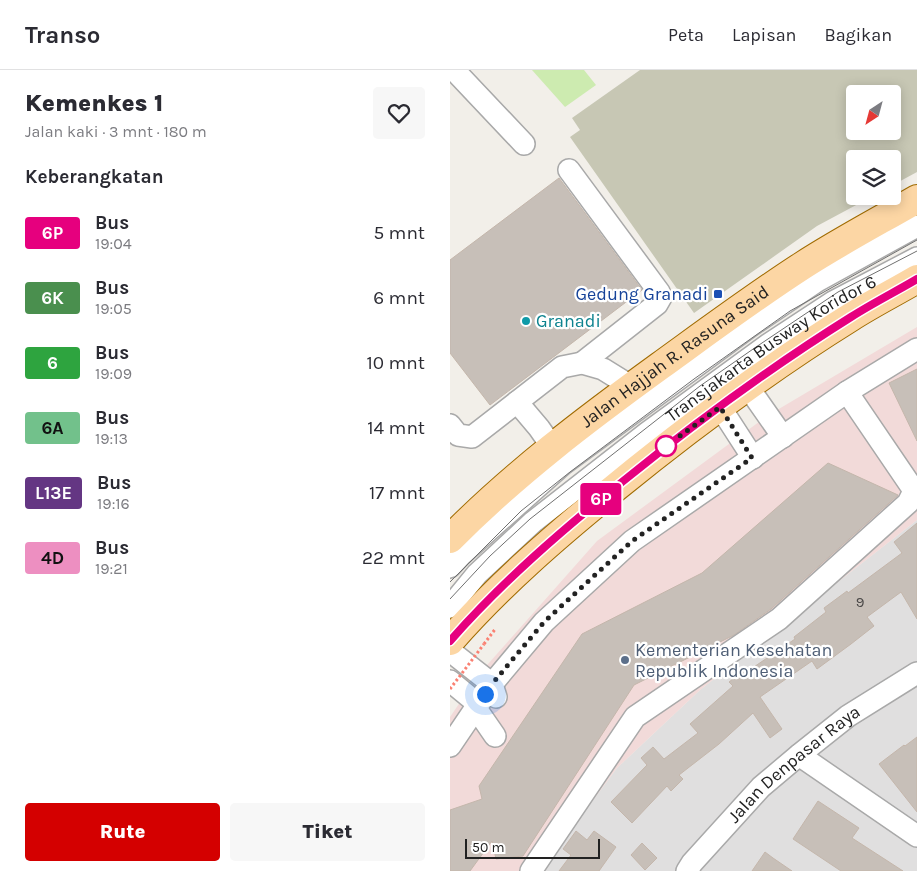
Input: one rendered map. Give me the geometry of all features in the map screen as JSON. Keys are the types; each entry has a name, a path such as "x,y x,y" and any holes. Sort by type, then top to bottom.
{"main road":[{"name":"Jalan Hajjah R. Rasuna Said","path":"450,539 473,515 552,448 632,386 803,265 917,199"},
{"path":"450,641 509,578 573,522 668,445 748,387 852,316 917,280"}],"street":[{"path":"454,70 524,144"},
{"path":"450,425 458,435 472,437 562,367 582,363 658,304 661,297 659,292 569,170"},
{"name":"Transjakarta Busway Koridor 6","path":"450,567 563,464 748,327 817,281 917,226"},
{"name":"Transjakarta Busway Koridor 6","path":"450,607 478,574 533,522 647,433 770,344 834,302 917,258"},
{"path":"450,746 544,622 632,541 847,392 917,349"},
{"path":"582,363 603,369 632,386"},
{"path":"748,387 783,437"},
{"path":"531,871 635,717 779,619 908,503 913,489 847,392"},
{"path":"517,402 539,428 552,448"},
{"path":"720,407 752,458"},
{"path":"450,651 486,698 495,736"},
{"name":"Jalan Denpasar Raya","path":"694,868 761,787 848,716 917,673"},
{"path":"450,681 486,698"},
{"path":"799,755 917,836"}],"path":[{"path":"450,689 496,628"}],"shaded area":[{"path":"640,70 917,70 917,172 901,181 901,150 846,150 846,205 856,205 817,226 694,313 570,137 580,130 572,118"},
{"path":"917,327 917,520 700,690 617,768 540,871 450,871 450,717 480,673 597,541 767,416"},
{"path":"917,520 917,871 540,871 617,768 700,690"}],"green space":[{"path":"532,70 584,70 596,85 565,107"}],"building":[{"name":"Granadi","path":"559,178 642,290 490,405 450,353 450,260"},
{"path":"917,369 917,441 889,383"},
{"name":"Kementerian Kesehatan Republik Indonesia","path":"828,463 898,495 771,609 734,635 634,685 523,856 496,859 492,841 470,871 450,871 450,810 482,799 479,786 582,634 702,573"},
{"path":"917,523 917,619 901,592 867,617 874,626 851,644 817,669 812,661 760,697 782,729 770,738 753,713 719,744 679,775 683,779 671,791 667,786 632,823 611,802 647,765 641,758 653,747 664,759 698,733 690,724 733,686 729,682 746,669 748,671 795,639 794,637 826,612 824,608 847,591 848,593 902,553 894,542"},
{"path":"917,737 917,812 879,764"},
{"path":"818,801 859,828 852,838 903,871 841,871 793,839"},
{"path":"576,831 587,840 594,831 616,847 599,871 559,871 571,855 563,849"},
{"path":"642,843 657,858 645,870 631,855"},
{"path":"765,852 773,858 792,871 752,871"}],"tram line":[{"path":"450,582 521,511 694,379 790,311 917,240"},
{"path":"450,599 490,556 530,519 700,386 838,292 917,251"}],"bus line":[{"name":"6P","path":"450,641 509,578 573,522 668,445 748,387 852,316 917,279"}],"place":[{"name":"Gedung Granadi","path":"718,294"},
{"name":"Granadi","path":"526,321"},
{"name":"Kementerian Kesehatan Republik Indonesia","path":"625,660"}],"route":[{"path":"485,694 544,622 632,541 752,458 720,407 666,446"}]}
